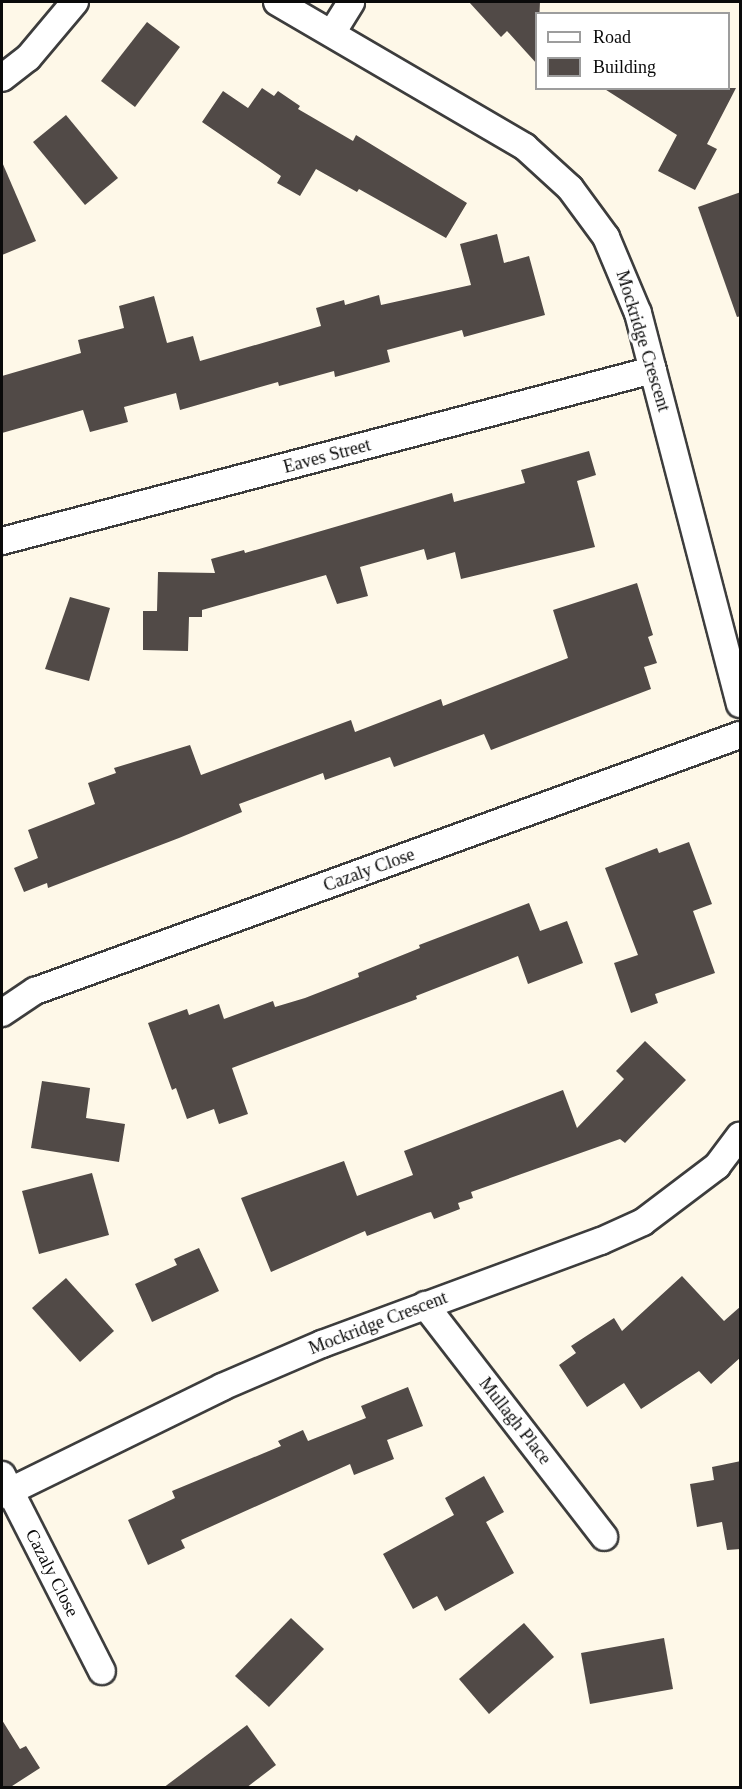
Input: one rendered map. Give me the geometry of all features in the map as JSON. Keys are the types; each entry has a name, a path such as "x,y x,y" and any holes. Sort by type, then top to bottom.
{"street":[{"path":"2,78 28,58 75,2"},
{"name":"Mockridge Crescent","path":"277,2 507,135 570,188 618,260 638,313 741,704"},
{"path":"332,33 351,2"},
{"name":"Eaves Street","path":"2,541 653,370"},
{"name":"Cazaly Close","path":"2,1012 46,987 741,735"},
{"name":"Mockridge Crescent","path":"4,1487 222,1387 425,1305 601,1241 643,1222 717,1166 741,1136"},
{"name":"Mullagh Place","path":"425,1305 604,1537"},
{"name":"Cazaly Close","path":"4,1487 102,1671"}],"building":[{"path":"469,2 540,2 540,12 535,12 535,62 507,31 501,37"},
{"path":"147,22 180,47 135,107 101,81"},
{"path":"262,88 274,96 278,91 300,106 298,109 353,141 356,135 467,203 446,238 359,189 357,192 316,169 300,196 277,183 281,176 202,122 223,91 248,108"},
{"path":"730,88 736,88 707,144 717,149 695,190 658,171 677,135 606,90 730,90"},
{"path":"66,115 118,178 85,205 33,142"},
{"path":"2,162 36,241 2,255"},
{"path":"741,192 741,316 737,317 698,207"},
{"path":"497,234 504,263 529,256 545,315 464,337 462,330 387,350 390,362 335,377 334,371 279,386 278,382 180,410 176,393 124,407 128,422 90,432 83,410 2,433 2,376 81,353 78,340 124,328 119,306 154,296 167,343 193,336 200,361 321,326 316,308 344,300 345,305 379,295 381,305 471,285 460,244"},
{"path":"589,451 596,475 577,481 595,547 461,579 455,552 427,560 424,549 360,567 368,596 337,604 326,575 202,610 202,617 189,617 188,651 143,650 143,611 157,611 158,572 215,573 211,559 244,550 245,553 452,493 454,502 525,483 521,470"},
{"path":"637,583 653,635 648,637 657,663 644,667 651,689 491,750 484,734 394,767 390,757 325,780 323,773 239,804 242,812 179,838 48,888 47,883 24,892 14,868 38,858 28,830 95,804 88,783 116,773 114,768 190,745 201,775 351,720 355,732 441,699 443,706 568,658 553,610"},
{"path":"70,597 110,608 89,681 45,669"},
{"path":"689,842 712,904 693,911 715,973 655,994 658,1003 631,1013 614,963 638,955 605,868 657,848 659,853"},
{"path":"529,903 540,931 567,921 583,963 528,984 518,956 416,996 417,999 232,1068 248,1114 219,1124 214,1109 187,1119 176,1088 172,1090 148,1023 187,1009 189,1015 219,1004 224,1019 273,1001 275,1007 305,998 359,977 358,973 420,948 419,945"},
{"path":"645,1041 686,1080 625,1143 620,1139 471,1192 473,1198 458,1203 460,1209 434,1219 431,1212 427,1213 367,1236 365,1231 271,1272 241,1198 344,1161 357,1196 413,1175 404,1151 563,1090 577,1128 624,1079 616,1071"},
{"path":"42,1081 90,1088 86,1118 125,1124 119,1162 31,1148"},
{"path":"92,1173 109,1235 39,1254 22,1191"},
{"path":"199,1248 219,1291 152,1322 135,1284 177,1265 174,1259"},
{"path":"682,1276 724,1321 741,1306 741,1357 711,1384 699,1371 641,1409 624,1383 587,1407 559,1365 576,1353 571,1346 614,1318 622,1331"},
{"path":"66,1278 114,1331 80,1362 32,1308"},
{"path":"408,1387 423,1426 387,1440 394,1459 354,1475 350,1464 181,1540 185,1548 148,1565 128,1520 175,1498 172,1491 281,1446 278,1441 303,1430 308,1441 366,1418 361,1406"},
{"path":"741,1461 741,1549 727,1550 722,1522 697,1527 690,1484 714,1480 712,1467"},
{"path":"484,1476 504,1512 486,1522 514,1573 445,1611 437,1596 413,1609 383,1554 454,1515 445,1498"},
{"path":"291,1618 324,1649 269,1707 235,1676"},
{"path":"524,1623 554,1657 489,1714 459,1679"},
{"path":"664,1638 673,1689 590,1704 581,1653"},
{"path":"2,1720 20,1749 26,1746 40,1768 9,1788 2,1788"},
{"path":"247,1725 276,1765 246,1788 163,1788"}]}
